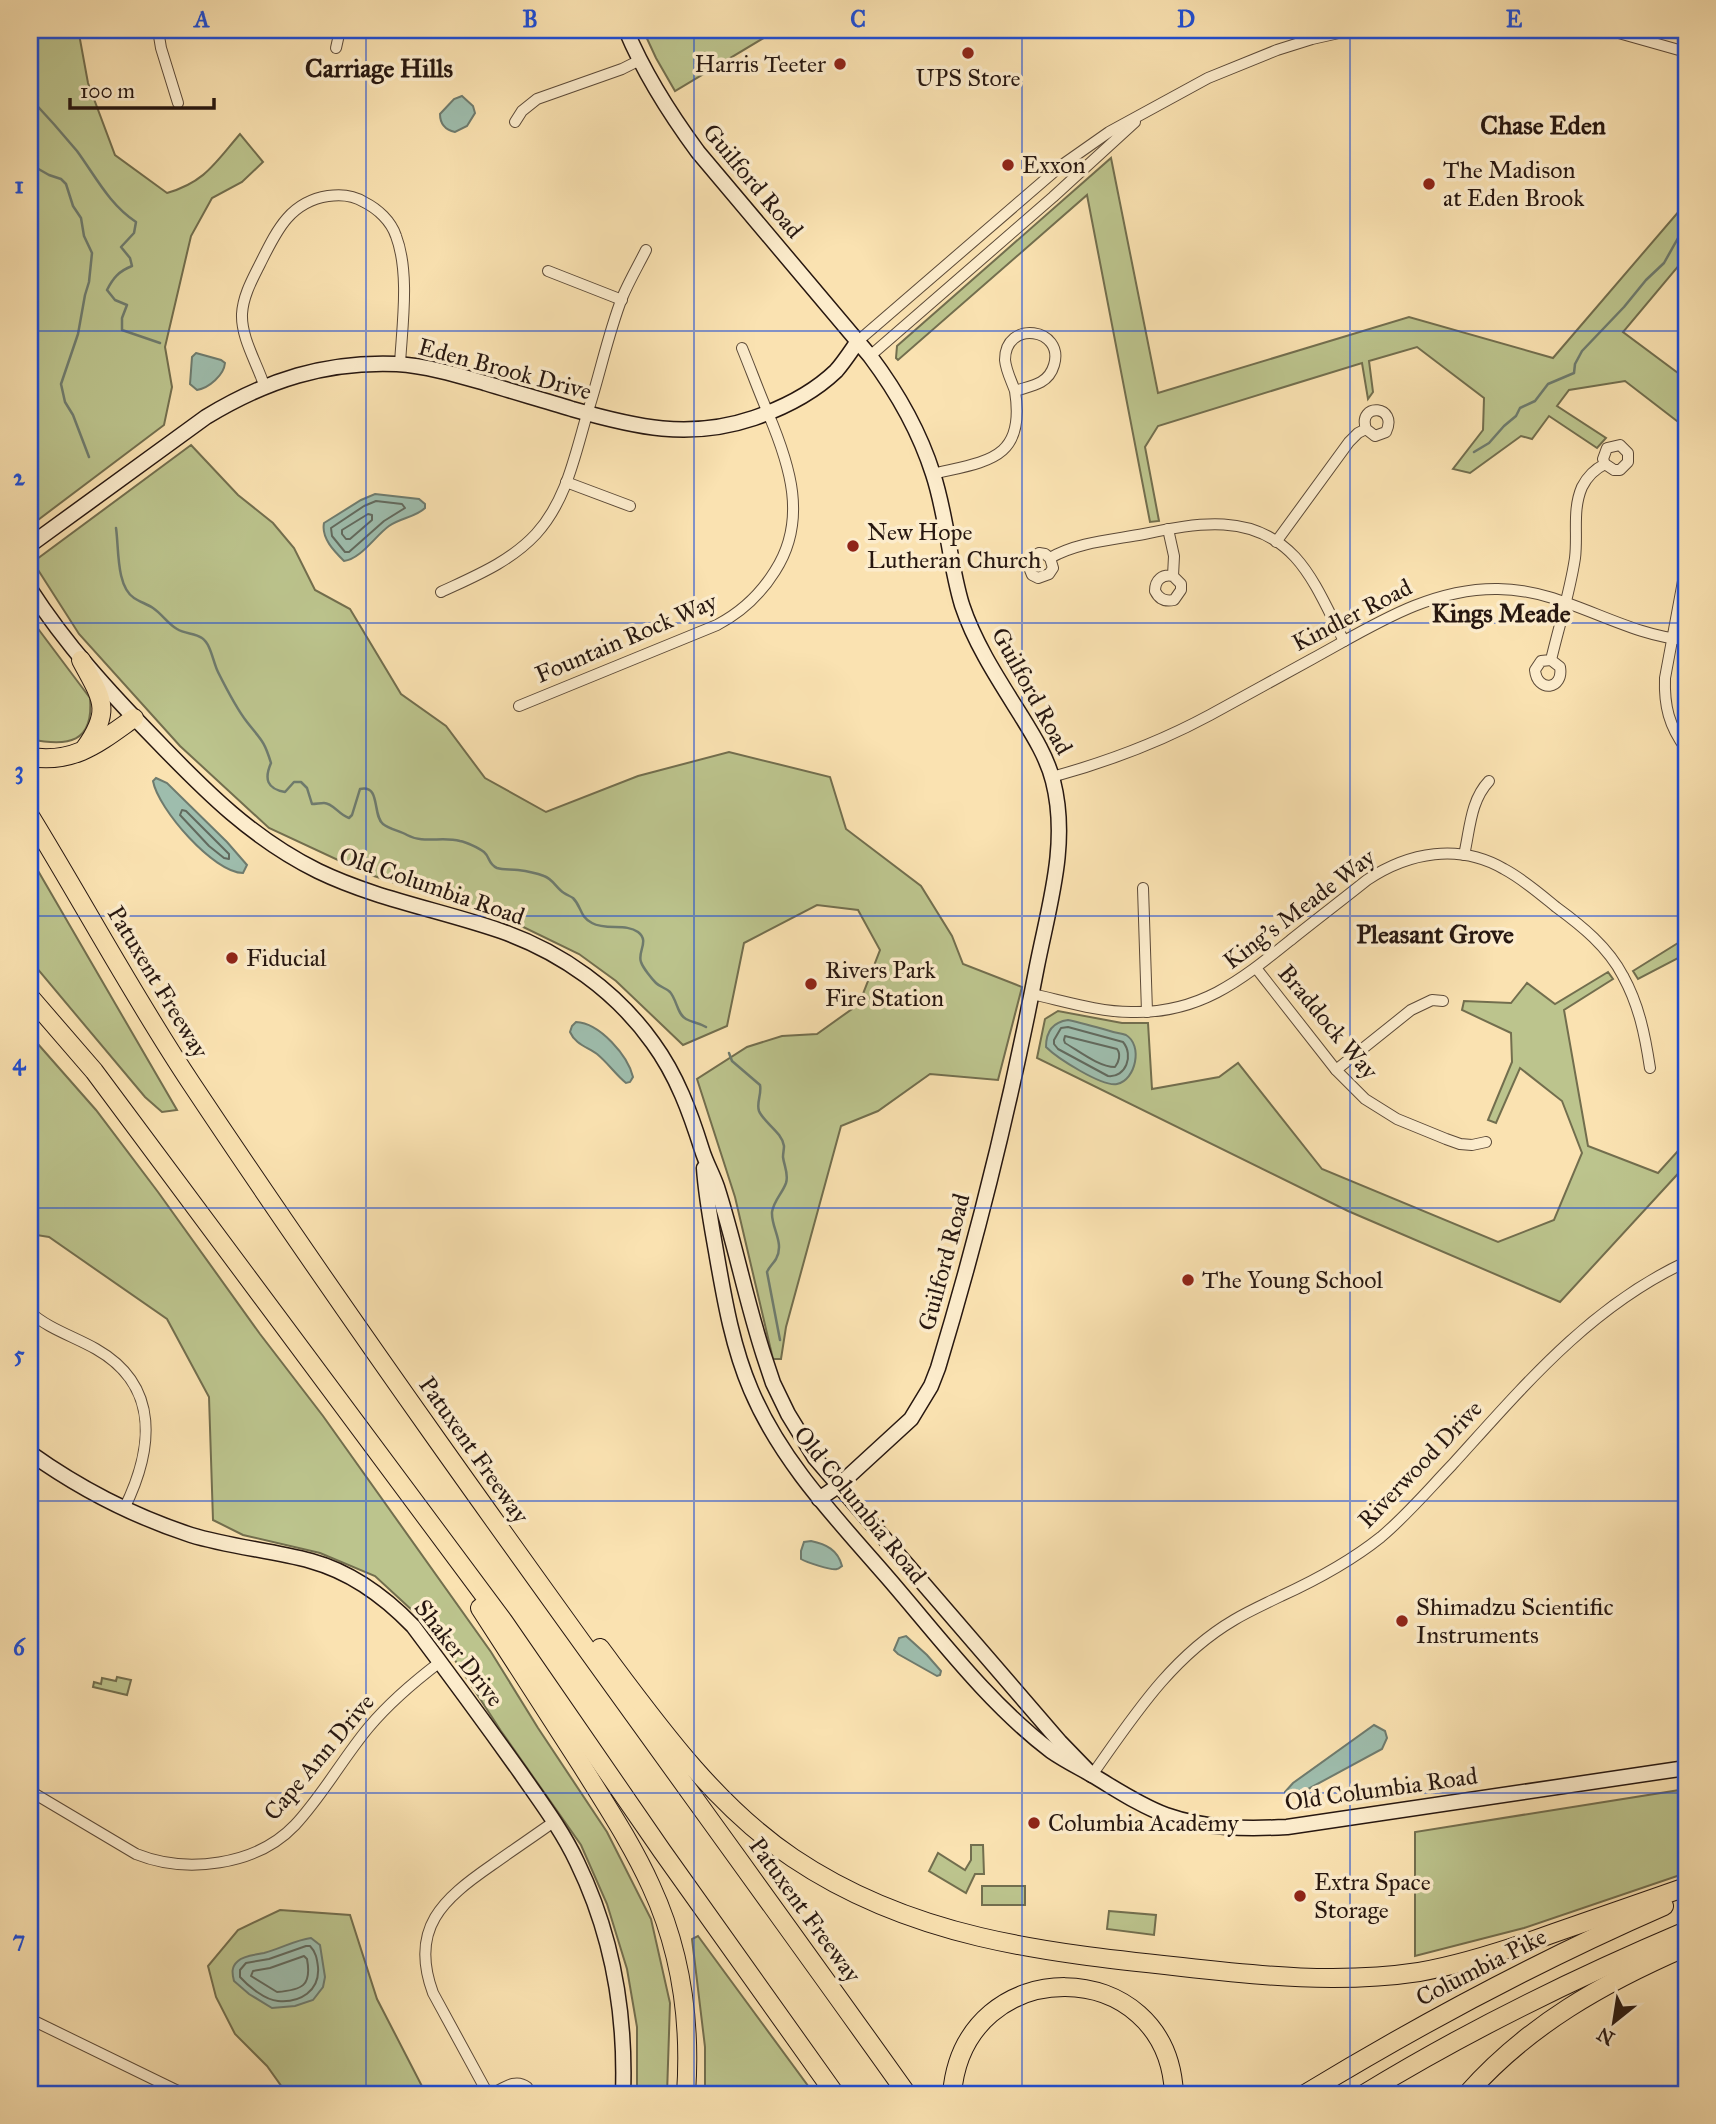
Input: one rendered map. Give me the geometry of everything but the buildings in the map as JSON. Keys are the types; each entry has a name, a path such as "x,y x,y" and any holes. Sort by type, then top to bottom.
{"highway":[{"path":"81,660 103,706 101,721 83,751"},
{"path":"30,757 68,757 99,743 134,718"},
{"name":"Patuxent Freeway","path":"30,816 190,1083 430,1432 907,2094"},
{"path":"30,997 94,1071 359,1424 504,1622 662,1851 835,2094"},
{"path":"359,1424 537,1694 610,1812 651,1886 674,1950 682,1988 688,2051 686,2094"},
{"path":"430,1432 553,1584 678,1749 726,1802 759,1833 825,1879 862,1898 921,1922 1013,1945 1160,1965 1284,1977 1369,1977 1462,1963 1686,1887"},
{"name":"Columbia Pike","path":"1306,2094 1417,2027 1486,1990 1611,1929 1686,1897"},
{"path":"1364,2094 1500,2018 1623,1958 1686,1931"},
{"path":"1467,2094 1502,2058 1565,2010 1629,1973 1686,1947"},
{"path":"952,2094 958,2063 965,2046 988,2016 1021,1994 1056,1986 1095,1991 1128,2006 1152,2029 1169,2061 1174,2094"},
{"path":"848,2011 915,2094"}],"street":[{"path":"158,30 178,103"},
{"path":"336,48 340,30"},
{"name":"Guilford Road","path":"626,30 640,60 680,128 858,341 890,382 906,410 933,474 955,578 970,625 996,675 1044,754 1058,803 1058,856 999,1150 931,1386 911,1419 838,1486 819,1499"},
{"name":"Eden Brook Drive","path":"30,545 206,416 236,398 307,372 338,366 400,365 455,374 619,423 673,431 720,427 768,413 804,396 836,370 858,341 1062,165 1109,132 1208,78 1250,60 1312,39 1352,30"},
{"path":"1608,30 1686,52"},
{"path":"515,122 522,111 537,99 640,60"},
{"name":"Eden Brook Drive","path":"836,370 870,356 1054,197 1146,112"},
{"path":"264,386 243,329 245,298 284,220 302,205 326,196 350,195 371,205 391,225 397,237 403,279 400,365"},
{"path":"441,592 493,567 521,548 547,520 558,502 622,300 646,250"},
{"path":"548,271 622,300"},
{"path":"933,474 990,459 1006,449 1016,433 1018,423 1016,391 1005,362 1007,348 1022,334 1039,334 1052,344 1055,353 1053,369 1042,382 1016,391"},
{"name":"Fountain Rock Way","path":"519,706 717,625 742,610 767,584 779,565 789,541 794,498 787,462 742,348"},
{"path":"1276,542 1349,442 1366,429"},
{"path":"1551,660 1575,557 1577,501 1590,474 1605,464"},
{"path":"566,482 630,506"},
{"path":"1050,558 1072,548 1198,524 1231,525 1259,533 1276,542 1295,558 1303,567 1344,641"},
{"path":"1168,530 1174,556 1173,576"},
{"path":"1686,565 1664,696 1671,726 1686,749"},
{"name":"Old Columbia Road","path":"30,589 81,660 134,718 230,814 286,854 370,892 501,931 548,951 591,979 634,1019 654,1044 683,1094 716,1187 754,1327 773,1383 802,1439 838,1486 1060,1742 1092,1775"},
{"name":"Kindler Road","path":"1052,777 1117,757 1174,733 1408,608 1433,597 1454,592 1477,589 1510,590 1542,596 1673,639 1686,640"},
{"path":"1464,855 1476,799 1489,781"},
{"name":"King's Meade Way","path":"1032,994 1113,1011 1147,1012 1180,1007 1212,997 1243,978 1387,866 1444,853 1464,855 1501,867 1520,878 1584,928 1607,952 1622,973 1638,1008 1650,1068"},
{"path":"1143,888 1147,1012"},
{"name":"Braddock Way","path":"1256,968 1336,1070 1365,1099 1396,1119 1461,1144 1486,1142"},
{"path":"1336,1070 1411,1010 1432,1000 1443,1001"},
{"name":"Old Columbia Road","path":"703,1153 706,1189 725,1303 742,1366 751,1391 784,1452 819,1499 1004,1710 1054,1753 1132,1799 1167,1815 1233,1828 1287,1827 1686,1768"},
{"name":"Riverwood Drive","path":"1092,1775 1153,1689 1194,1647 1234,1619 1331,1571 1380,1537 1442,1475 1524,1384 1578,1332 1637,1289 1686,1262"},
{"path":"31,1317 98,1350 123,1370 134,1384 144,1413 146,1443 139,1474 124,1509"},
{"name":"Shaker Drive","path":"30,1452 71,1481 124,1509 192,1535 310,1561 354,1578 394,1606 413,1626 555,1821 577,1861 601,1919 620,1995 625,2053 623,2094"},
{"name":"Cape Ann Drive","path":"30,1791 136,1854 152,1860 181,1865 228,1861 271,1843 293,1828 378,1717 440,1662"},
{"path":"531,2094 527,2087 519,2082 490,2094 430,1985 426,1964 428,1934 443,1904 459,1887 555,1821"},
{"path":"30,2020 184,2094"}],"green space":[{"path":"30,30 80,30 88,83 115,155 167,193 200,177 216,163 240,134 263,162 242,182 212,198 191,236 165,347 172,387 164,425 30,526"},
{"path":"643,30 777,30 675,91"},
{"path":"1111,158 1158,393 1409,317 1553,358 1686,203 1686,257 1623,332 1686,379 1686,428 1625,381 1569,390 1557,406 1606,438 1597,448 1549,416 1532,439 1521,436 1470,473 1453,469 1483,430 1484,398 1417,347 1369,361 1373,392 1368,399 1362,363 1158,426 1145,447 1159,521 1150,522 1087,195 898,360 896,358 897,346"},
{"path":"191,445 238,495 273,523 294,548 315,590 350,609 401,694 446,726 485,778 546,812 638,776 729,752 830,777 846,829 921,886 952,936 963,964 1022,987 998,1080 930,1074 878,1111 841,1126 786,1327 781,1359 773,1359 735,1197 697,1079 747,1047 782,1036 817,1034 859,1004 880,950 858,910 817,905 744,943 727,1026 683,1045 616,981 579,954 513,922 368,874 269,828 180,746 79,634 33,562"},
{"path":"30,618 90,698 88,725 76,738 56,742 30,739"},
{"path":"30,857 177,1110 162,1112 145,1097 30,960"},
{"path":"1686,938 1686,954 1638,979 1633,971"},
{"path":"1608,972 1613,979 1564,1010 1588,1146 1658,1173 1686,1142 1686,1165 1560,1302 1348,1211 1037,1058 1045,1019 1058,1011 1122,1023 1148,1023 1152,1089 1219,1077 1238,1063 1322,1169 1498,1242 1554,1220 1582,1153 1562,1101 1520,1068 1496,1123 1488,1120 1512,1062 1511,1033 1462,1010 1464,1001 1511,1003 1527,983 1555,1004"},
{"path":"30,1035 96,1110 323,1416 491,1652 607,1832 651,1919 670,2003 667,2094 637,2094 637,2027 627,1969 607,1904 581,1845 449,1651 414,1612 375,1576 320,1553 243,1535 213,1520 209,1397 167,1319 49,1237 30,1234"},
{"path":"117,1677 131,1680 127,1695 93,1687 94,1682 101,1684 102,1678 116,1681"},
{"path":"1686,1789 1686,1873 1524,1928 1415,1956 1415,1832"},
{"path":"971,1845 983,1845 984,1874 975,1874 966,1893 929,1871 938,1853 965,1870 971,1860"},
{"path":"982,1886 1025,1886 1025,1905 982,1905"},
{"path":"280,1910 350,1915 377,1999 426,2094 287,2094 267,2066 235,2034 216,1997 208,1966 238,1930"},
{"path":"1109,1911 1156,1915 1154,1935 1107,1929"},
{"path":"698,1936 814,2094 705,2094 705,2047 692,1939"}],"water":[{"path":"462,96 473,106 475,113 467,126 455,132 444,126 440,114 454,99"},
{"path":"196,353 225,363 215,380 197,390 190,384 192,357"},
{"path":"375,494 419,499 425,504 425,508 389,526 362,552 344,561 326,539 324,523"},
{"path":"156,778 167,783 227,842 247,865 243,873 217,863 189,838 157,793 153,781"},
{"path":"1068,1020 1124,1034 1131,1040 1136,1054 1135,1062 1124,1081 1110,1084 1091,1077 1046,1047 1051,1029"},
{"path":"576,1022 594,1028 612,1042 630,1069 633,1077 630,1082 626,1083 597,1054 575,1040 570,1032"},
{"path":"811,1541 831,1549 842,1566 830,1569 801,1559 804,1542"},
{"path":"906,1636 941,1671 940,1675 937,1676 894,1650 899,1638"},
{"path":"1374,1725 1385,1731 1387,1738 1382,1749 1297,1795 1285,1796 1293,1783"},
{"path":"311,1938 320,1945 325,1977 323,1987 313,2000 295,2006 272,2008 234,1981 233,1968 240,1959"}],"waterway":[{"path":"30,98 77,151 110,198 136,222 134,233 121,247 130,258 132,266 117,275 107,290 115,300 127,305 122,318 122,330 160,343"},
{"path":"30,157 35,167 66,184 92,253 78,334 61,384 65,402 73,415 89,457"},
{"path":"1474,452 1489,443 1516,416 1520,408 1535,401 1548,384 1574,373 1575,364 1582,351 1664,263 1682,231 1686,230"},
{"path":"116,528 119,566 128,592 156,610 177,629 199,636 205,641 231,698 266,749 271,763 268,774 271,786 285,792 294,782 301,782 307,788 312,804 327,804 349,818 360,789 367,789 374,796 380,820 388,827 413,838 463,842 484,852 497,868 547,877 573,898 592,923 638,932 643,939 640,958 646,970 656,983 670,992 683,1017 706,1027"},
{"path":"729,1053 732,1061 760,1085 759,1111 780,1136 784,1146 787,1180 772,1212 779,1247 776,1259 767,1272 780,1340"}],"place":[{"name":"UPS Store","path":"968,53"},
{"name":"Harris Teeter","path":"840,64"},
{"name":"Exxon","path":"1008,165"},
{"name":"The Madison at Eden Brook","path":"1429,184"},
{"name":"New Hope Lutheran Church","path":"853,546"},
{"name":"Fiducial","path":"232,958"},
{"name":"Rivers Park Fire Station","path":"811,984"},
{"name":"The Young School","path":"1188,1280"},
{"name":"Shimadzu Scientific Instruments","path":"1402,1621"},
{"name":"Columbia Academy","path":"1034,1823"},
{"name":"Extra Space Storage","path":"1300,1896"}],"district":[{"name":"Carriage Hills","path":"379,68"},
{"name":"Chase Eden","path":"1543,125"},
{"name":"Kings Meade","path":"1501,613"},
{"name":"Pleasant Grove","path":"1435,934"}]}
